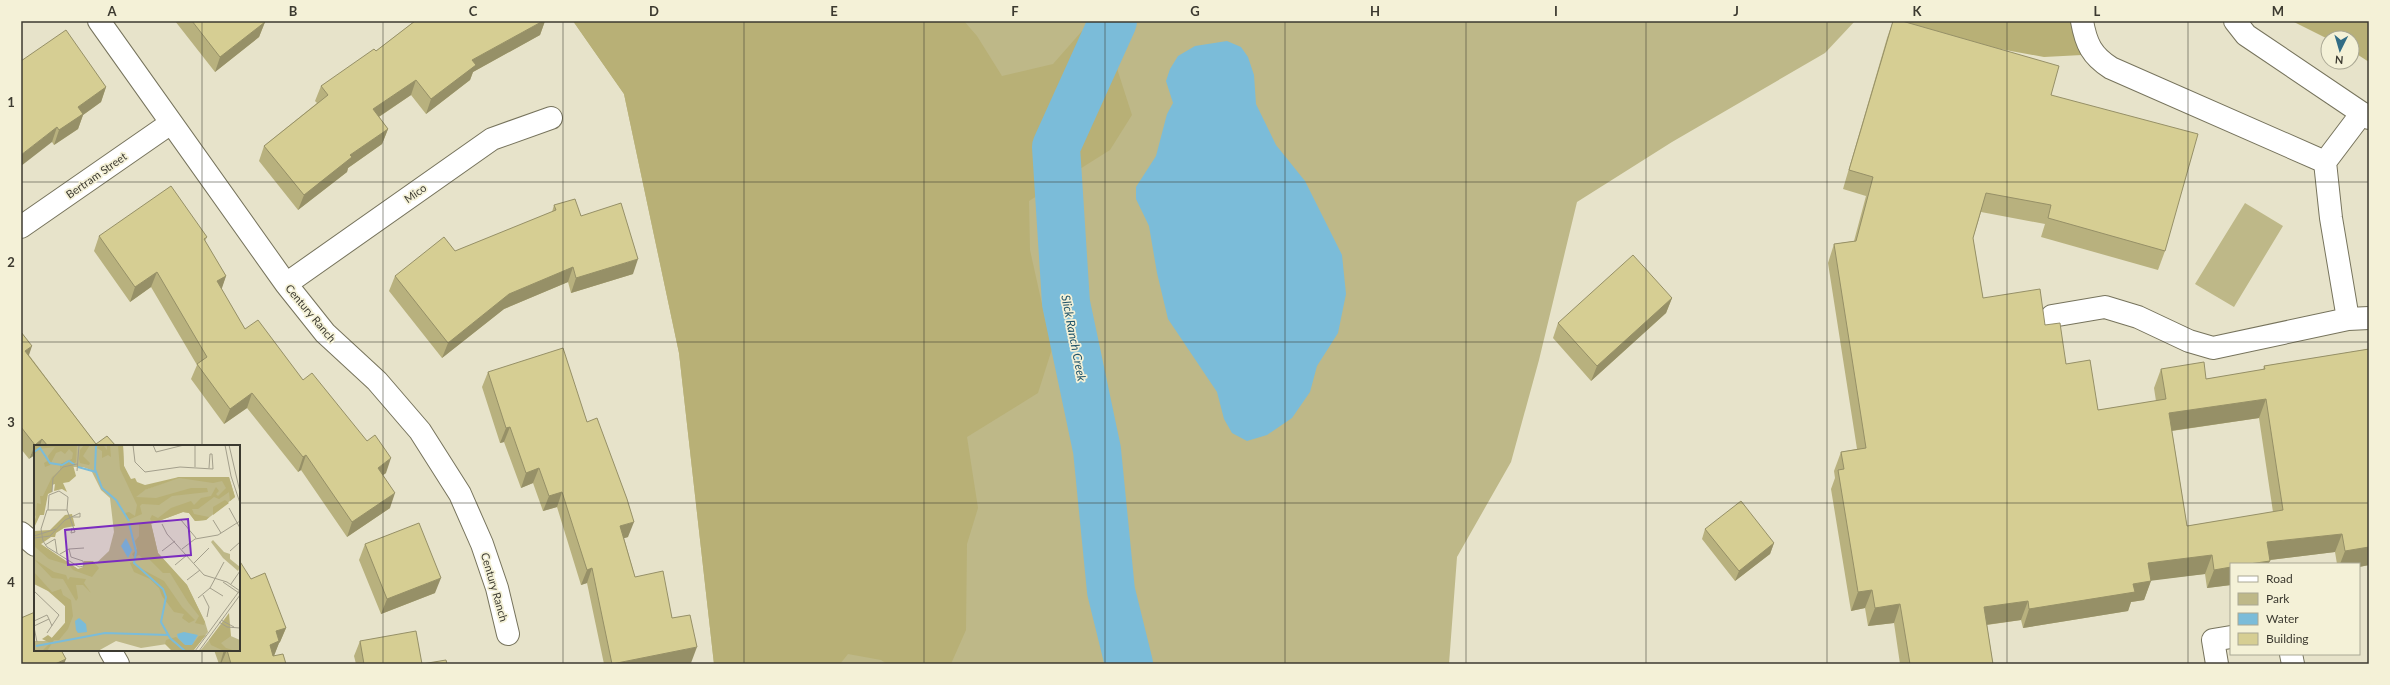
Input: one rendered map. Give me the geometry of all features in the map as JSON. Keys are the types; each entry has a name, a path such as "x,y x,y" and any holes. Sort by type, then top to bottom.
{"street":[{"name":"Century Ranch","path":"99,21 286,284 325,333 377,381 420,431 460,494 482,544 497,588 508,634"},
{"path":"2082,21 2085,38 2097,60 2111,68 2325,162"},
{"path":"2052,316 2105,307 2138,317 2189,341 2213,348 2358,319 2331,218 2325,162 2366,116 2246,35 2235,21"},
{"name":"Mico","path":"286,284 492,139 551,118"},
{"name":"Bertram Street","path":"21,227 171,123"},
{"path":"21,533 34,544"},
{"path":"2217,664 2214,640 2230,637"},
{"path":"111,651 118,664"}],"green space":[{"path":"573,21 1855,21 1825,53 1672,142 1577,202 1539,360 1511,462 1457,557 1449,664 714,664 679,353 624,94"},
{"path":"2245,203 2283,226 2234,307 2195,284"}],"shaded area":[{"path":"573,21 964,21 977,36 1002,76 1053,64 1082,31 1113,56 1132,115 1110,150 1029,201 1030,250 1052,349 1038,393 967,437 978,508 967,544 966,630 951,664 887,664 881,660 848,654 840,664 714,664 679,353 624,94"},
{"path":"1897,21 2077,21 2082,55 2044,57 1902,31"},
{"path":"2292,21 2369,21 2369,62 2360,56 2360,30 2320,30 2320,35"}],"water":[{"path":"1227,41 1241,47 1248,57 1254,75 1256,104 1276,145 1305,181 1342,255 1346,294 1338,333 1317,366 1310,392 1292,418 1267,435 1247,441 1232,433 1224,419 1217,392 1168,319 1157,273 1149,226 1136,199 1136,187 1156,156 1167,114 1173,103 1166,81 1170,69 1178,56 1195,46"}],"building":[{"path":"192,21 264,21 265,22 220,57"},
{"path":"415,21 543,21 472,60 476,65 431,99 416,80 373,109 388,129 350,155 352,157 304,195 264,146 328,95 321,86 374,49 376,51"},
{"path":"1893,21 1902,21 2059,66 2051,95 2198,134 2165,251 2048,218 2051,205 1986,193 1973,238 1983,298 2040,289 2045,325 2060,323 2066,364 2090,360 2098,410 2166,399 2161,369 2204,362 2206,379 2265,369 2264,366 2369,349 2369,547 2345,551 2342,534 2267,542 2270,561 2256,563 2230,563 2230,567 2214,570 2212,555 2148,563 2151,581 2133,584 2135,592 2029,609 2028,601 1984,607 1993,664 1910,664 1900,604 1875,608 1872,590 1858,592 1838,470 1844,469 1841,452 1866,448 1834,244 1856,241 1873,177 1849,170","holes":["2266,399 2283,510 2187,526 2169,413"]},
{"path":"66,30 106,87 78,107 83,114 59,130 57,127 21,155 21,61"},
{"path":"171,186 207,237 204,239 226,276 217,281 245,329 258,320 303,380 312,373 367,441 375,435 391,458 378,468 395,493 352,522 306,455 303,457 252,393 230,409 197,364 207,357 157,272 135,287 99,236"},
{"path":"575,199 581,216 621,203 638,259 576,278 573,267 509,294 448,343 395,276 444,237 455,251 556,210 554,205"},
{"path":"1633,255 1672,298 1597,366 1558,323"},
{"path":"21,332 32,346 25,351 96,444 107,436 115,445 47,445 42,439 35,445 21,427"},
{"path":"563,348 587,422 597,418 627,499 634,522 620,526 635,577 663,571 672,618 690,615 697,647 612,664 592,568 587,570 562,492 549,496 539,468 526,473 510,427 506,428 488,372"},
{"path":"1741,501 1774,543 1739,571 1705,529"},
{"path":"419,523 441,578 387,599 365,544"},
{"path":"240,562 251,579 265,573 286,628 276,631 279,641 270,645 273,656 283,654 286,664 231,664 227,651 240,651"},
{"path":"34,612 34,651 62,651 66,659 55,664 21,664 21,618"},
{"path":"416,631 422,664 364,664 360,641"},
{"path":"446,660 447,664 422,664"}],"waterway":[{"name":"Slick Ranch Creek","path":"1113,21 1056,147 1066,303 1097,450 1111,591 1129,664"}]}
